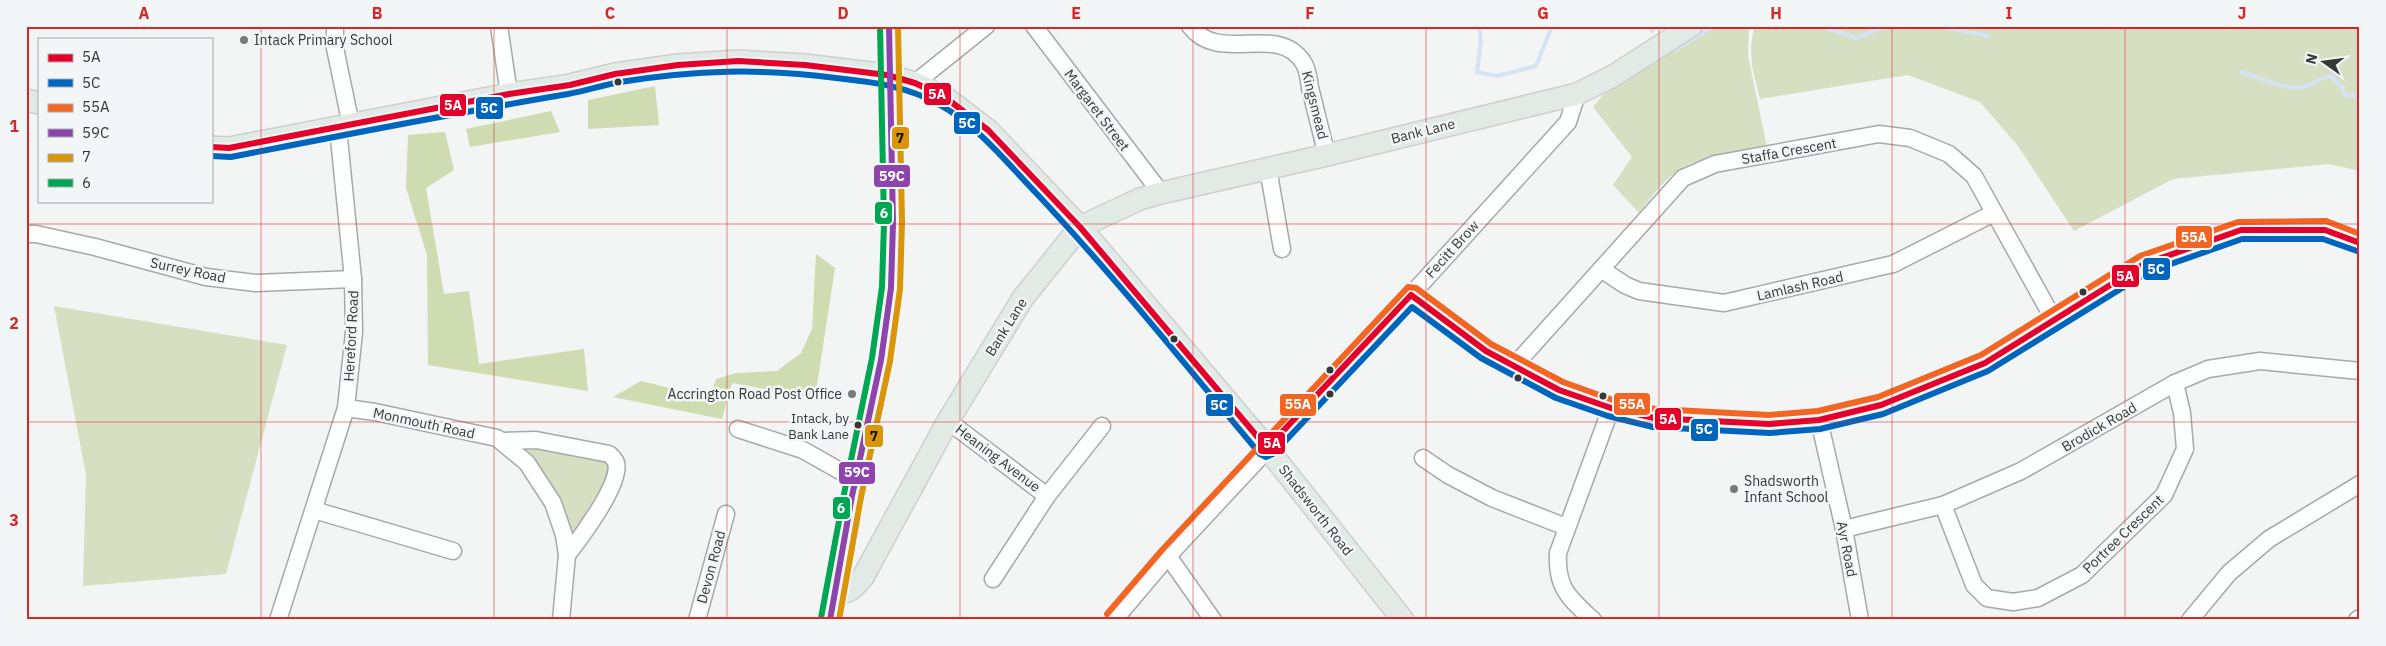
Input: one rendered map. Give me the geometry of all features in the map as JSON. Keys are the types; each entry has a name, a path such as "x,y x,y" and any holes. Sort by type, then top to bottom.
{"main road":[{"path":"830,620 856,480 878,382 891,287 893,194 887,75 889,26"},
{"name":"Bank Lane","path":"835,593 845,594 864,577 948,421 1023,298 1080,227 1140,200 1161,193 1327,156 1577,94 1613,76 1692,26"},
{"name":"Shadsworth Road","path":"212,148 229,148 509,94 678,64 738,61 806,65 887,75 915,83 946,98 988,130 1080,227 1267,448 1403,620"}],"street":[{"name":"Hereford Road","path":"278,620 346,408 354,332 354,279 344,127 335,48 335,26"},
{"path":"499,26 509,94"},
{"path":"915,83 986,26"},
{"name":"Margaret Street","path":"1034,26 1161,193"},
{"name":"Kingsmead","path":"1190,26 1196,34 1215,44 1267,43 1295,50 1305,65 1327,156"},
{"name":"Fecitt Brow","path":"1114,620 1168,556 1411,295 1568,122 1577,94"},
{"name":"Staffa Crescent","path":"1514,366 1683,178 1714,164 1879,134 1910,138 1949,154 1974,176 2054,320"},
{"path":"1268,168 1282,249"},
{"name":"Lamlash Road","path":"1601,269 1625,285 1639,290 1724,303 1893,264 1994,212"},
{"path":"1411,295 1486,350 1559,390 1611,408 1654,418 1689,422 1769,424 1818,420 1881,405 1986,363 2144,264 2241,230 2325,230 2360,243"},
{"name":"Surrey Road","path":"26,234 36,234 95,247 206,277 256,282 354,279"},
{"name":"Brodick Road","path":"1844,529 1943,506 2021,472 2175,383 2208,369 2260,361 2360,371"},
{"name":"Portree Crescent","path":"1943,506 1974,585 1988,598 2013,602 2038,598 2082,575 2164,496 2185,450 2182,413 2175,383"},
{"name":"Monmouth Road","path":"346,408 384,414 501,441 536,440 609,454 616,463 616,476 590,526 567,555"},
{"path":"1593,620 1572,601 1560,583 1558,553 1611,408"},
{"name":"Ayr Road","path":"1818,420 1844,529 1860,620"},
{"name":"Heaning Avenue","path":"948,421 1047,496"},
{"name":"Heaning Avenue","path":"993,579 1047,496 1102,426"},
{"path":"738,429 803,450 856,480"},
{"name":"Monmouth Road","path":"501,441 527,463 553,503 564,535 567,555 561,620"},
{"path":"1424,458 1448,475 1492,498 1566,527"},
{"path":"2190,620 2229,573 2269,539 2360,484"},
{"path":"314,510 453,551"},
{"name":"Devon Road","path":"697,620 726,514"},
{"path":"1168,556 1213,620"}],"green space":[{"path":"1704,26 1749,26 1748,56 1767,147 1710,157 1684,167 1662,185 1639,213 1613,185 1632,157 1593,107 1611,85"},
{"path":"1754,26 2360,26 2360,171 2329,164 2173,179 2074,231 2018,146 1980,102 1908,75 1760,99 1752,66 1751,47"},
{"path":"655,86 659,125 588,129 588,100"},
{"path":"551,111 560,132 470,147 466,129"},
{"path":"445,132 454,170 426,188 444,294 469,291 479,364 584,349 588,391 428,365 427,255 406,188 408,135"},
{"path":"816,254 835,268 815,398 732,383 722,419 613,397 641,381 710,398 716,379 736,373 777,371 801,353 812,329"},
{"path":"54,306 287,345 226,574 83,586 86,475"},
{"path":"501,441 616,463 567,555 553,503"}],"waterway":[{"path":"1479,26 1481,40 1477,72 1497,76 1536,66 1552,26"},
{"path":"1647,26 1653,31"},
{"path":"1675,50 1714,26"},
{"path":"1820,26 1856,38 1888,26"},
{"path":"1939,26 1989,36"},
{"path":"2242,72 2272,83 2297,88 2331,76 2342,87 2345,95 2356,96 2360,90"}],"transit line":[{"name":"6","path":"821,618 872,358 882,287 884,223 880,26"},
{"name":"59C","path":"830,620 852,496 881,360 891,288 893,223 889,26"},
{"name":"7","path":"839,620 861,497 890,361 900,289 902,222 898,26"},
{"name":"5A","path":"212,147 229,148 509,94 570,85 615,74 678,65 738,61 805,65 887,75 915,83 946,98 988,130 1080,227 1267,448 1411,295 1486,351 1559,390 1611,408 1654,418 1769,424 1819,420 1881,405 1985,363 2144,264 2241,230 2325,230 2360,243"},
{"name":"5C","path":"212,156 231,157 441,116 575,93 620,82 675,75 728,72 781,73 863,81 902,89 940,105 967,123 992,146 1094,257 1260,454 1266,457 1273,454 1412,307 1481,358 1556,398 1608,416 1653,427 1770,433 1820,429 1883,414 1988,371 2148,272 2242,239 2323,239 2357,251"},
{"name":"55A","path":"1107,614 1162,550 1408,287 1416,288 1491,344 1563,382 1613,400 1655,409 1769,415 1818,411 1878,397 1981,355 2140,256 2238,222 2326,221 2360,234"}],"place":[{"name":"Intack Primary School","path":"244,40"},
{"name":"Accrington Road Post Office","path":"852,394"},
{"name":"Intack, by Bank Lane","path":"858,425"},
{"name":"Shadsworth Infant School","path":"1734,489"}]}
